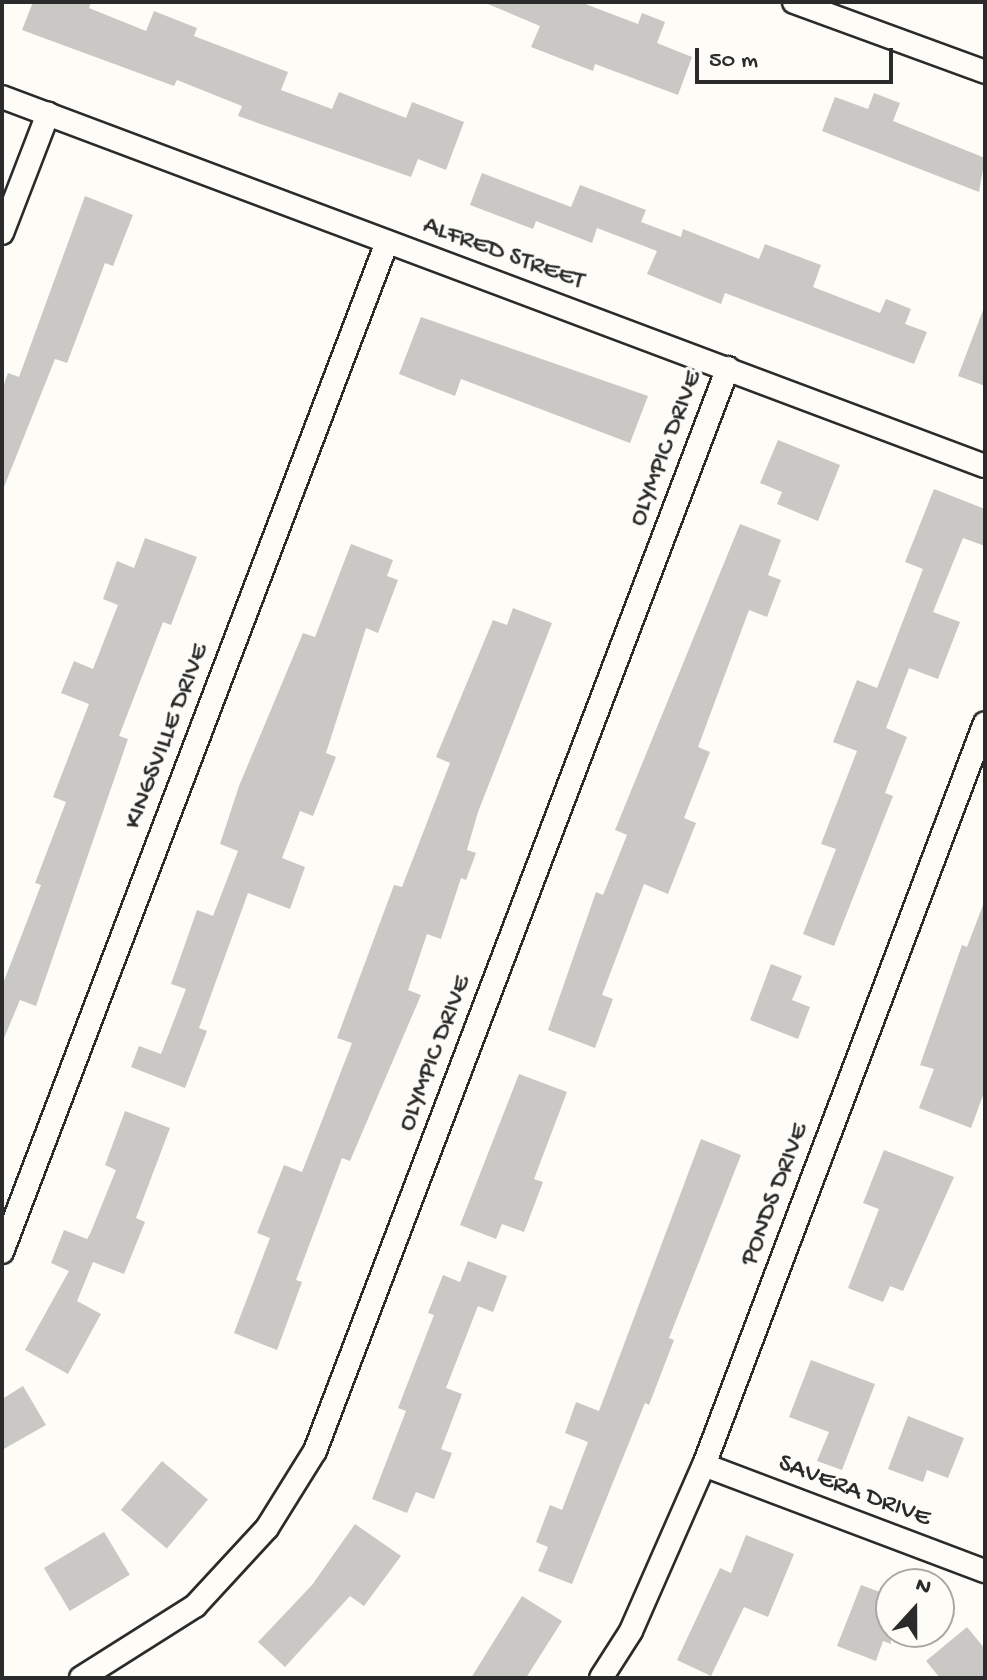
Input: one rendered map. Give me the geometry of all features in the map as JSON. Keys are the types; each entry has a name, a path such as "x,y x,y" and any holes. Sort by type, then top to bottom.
{"street":[{"path":"801,3 985,72"},
{"name":"ALFRED STREET","path":"2,97 985,466"},
{"path":"2,233 48,114"},
{"name":"KINGSVILLE DRIVE","path":"2,1252 387,242"},
{"name":"OLYMPIC DRIVE","path":"81,1678 195,1606 267,1528 315,1451 728,368"},
{"name":"PONDS DRIVE","path":"601,1678 631,1631 704,1465 985,723"},
{"name":"SAVERA DRIVE","path":"704,1465 985,1571"}],"building":[{"path":"33,2 91,2 89,8 146,31 154,11 197,28 194,36 288,72 281,90 332,109 339,92 406,118 412,102 464,122 446,170 418,159 411,177 238,116 242,106 177,80 174,86 22,30"},
{"path":"483,2 580,2 638,24 642,13 665,22 657,43 692,57 678,95 595,64 593,71 531,47 540,26"},
{"path":"874,93 900,103 893,121 985,158 979,192 822,131 835,97 868,109"},
{"path":"482,173 571,207 580,185 646,210 641,222 681,237 683,229 759,259 765,244 821,265 813,287 880,313 886,299 911,309 905,324 927,332 914,364 725,293 721,304 647,274 657,251 597,228 592,243 536,221 533,229 470,205"},
{"path":"85,196 133,215 113,266 105,263 67,363 55,359 2,492 2,390 8,373 19,377"},
{"path":"985,310 985,386 958,376"},
{"path":"421,317 648,396 630,443 461,379 455,396 399,374"},
{"path":"778,440 840,465 818,521 777,504 782,492 760,483"},
{"path":"934,489 985,509 985,546 963,538 933,612 960,622 938,679 909,668 886,728 907,737 885,793 893,796 834,946 803,934 836,849 821,844 857,751 833,742 857,680 877,688 923,569 905,562"},
{"path":"740,524 781,540 768,575 781,580 767,617 749,610 698,747 710,752 684,818 696,823 668,894 644,884 602,995 613,999 595,1048 548,1030 596,892 603,895 627,835 615,830"},
{"path":"145,538 197,557 171,625 163,622 119,736 128,739 36,1006 20,1000 2,1043 2,986 41,885 35,883 66,802 53,797 89,704 61,693 74,661 93,669 118,605 103,599 117,561 134,568"},
{"path":"351,544 393,560 387,576 398,580 378,633 366,628 326,753 336,757 313,816 300,811 282,858 305,867 290,909 248,893 199,1028 207,1031 185,1088 131,1067 139,1046 161,1054 186,989 171,984 197,910 213,916 238,851 220,844 239,786 303,633 315,637"},
{"path":"513,608 552,623 478,812 467,850 476,853 466,880 461,878 441,939 427,934 408,990 421,995 350,1161 342,1158 296,1280 302,1282 277,1350 234,1333 270,1238 257,1233 284,1165 302,1172 352,1043 337,1038 394,885 402,887 450,763 436,757 493,620 507,625"},
{"path":"983,905 985,1090 971,1128 919,1108 934,1069 920,1065 962,945 967,947"},
{"path":"771,964 802,976 792,1000 810,1007 798,1039 750,1020"},
{"path":"519,1074 567,1092 534,1179 543,1182 524,1232 502,1224 496,1239 460,1225"},
{"path":"125,1111 170,1128 136,1218 145,1222 124,1274 93,1262 77,1301 101,1314 68,1374 25,1350 69,1271 51,1263 64,1230 87,1239 90,1234 116,1170 105,1165"},
{"path":"701,1139 741,1155 669,1338 674,1340 649,1405 645,1403 572,1584 538,1571 548,1547 536,1542 550,1505 562,1510 588,1442 565,1433 576,1402 599,1411"},
{"path":"884,1150 954,1177 903,1291 890,1286 883,1302 848,1288 879,1209 863,1203"},
{"path":"468,1261 507,1276 493,1312 478,1306 446,1388 462,1394 441,1449 452,1453 434,1499 416,1492 407,1513 372,1499 406,1411 398,1408 434,1315 428,1313 443,1275 460,1282"},
{"path":"811,1360 875,1384 842,1470 817,1461 829,1432 789,1417"},
{"path":"23,1386 46,1425 2,1450 2,1399"},
{"path":"908,1416 964,1438 948,1478 927,1470 923,1482 888,1469"},
{"path":"162,1461 208,1500 167,1549 121,1510"},
{"path":"355,1524 401,1556 364,1606 350,1596 285,1667 258,1642 312,1585"},
{"path":"104,1532 130,1575 70,1611 44,1568"},
{"path":"746,1535 794,1554 768,1617 744,1607 711,1676 677,1660 720,1568 731,1573"},
{"path":"861,1585 875,1590 875,1648 881,1648 876,1661 837,1646"},
{"path":"522,1596 562,1621 526,1678 471,1678"},
{"path":"967,1627 985,1649 985,1678 940,1678 926,1661 942,1648 955,1648 955,1637"}]}
